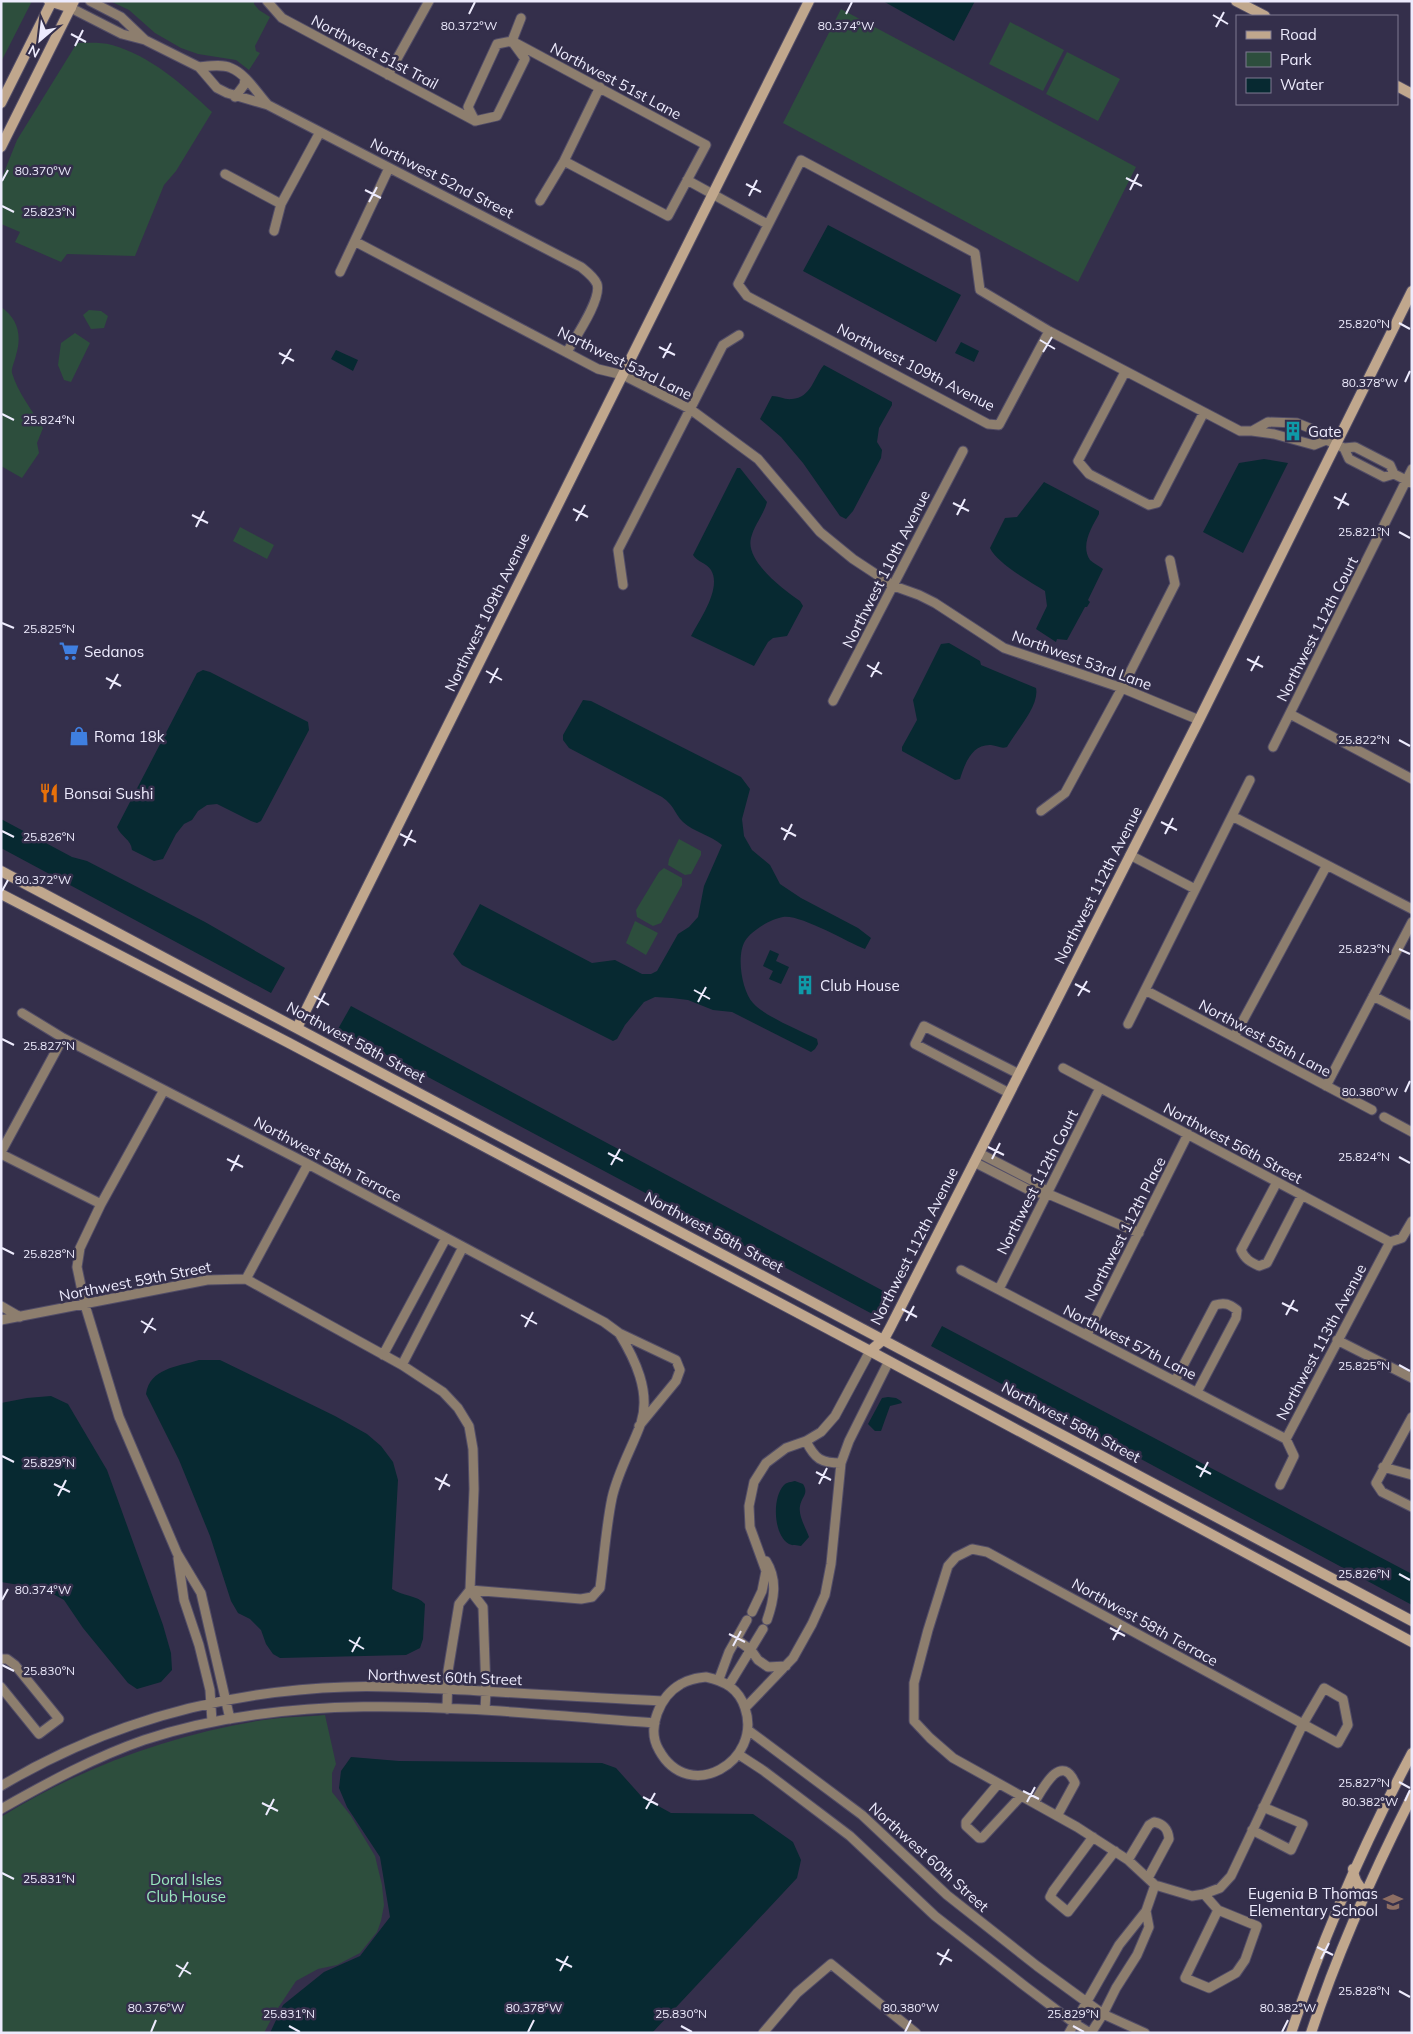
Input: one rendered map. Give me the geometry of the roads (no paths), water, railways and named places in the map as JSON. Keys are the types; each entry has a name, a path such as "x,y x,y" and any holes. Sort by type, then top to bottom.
{"street":[{"name":"Northwest 52nd Street","path":"90,1 120,17 145,40"},
{"name":"Northwest 51st Trail","path":"267,1 282,18 475,121"},
{"path":"388,75 429,1"},
{"name":"Northwest 109th Avenue","path":"289,1043 809,1"},
{"path":"1236,1 1263,15"},
{"name":"Northwest 52nd Street","path":"51,2 72,4 122,34 145,40 200,67 217,88 235,97 268,105 581,267 592,276 597,285 596,300 567,352"},
{"path":"1,103 51,2"},
{"path":"1,147 72,4"},
{"path":"512,41 521,18"},
{"path":"512,41 525,59 497,116 475,121 468,107 497,44 512,41"},
{"name":"Northwest 51st Lane","path":"512,41 706,145 687,180"},
{"name":"Northwest 52nd Street","path":"200,67 219,66 231,68 245,79 268,105"},
{"path":"235,97 245,79"},
{"path":"1398,87 1412,94"},
{"path":"540,201 564,161 600,88"},
{"path":"274,231 281,204 320,132"},
{"name":"Northwest 109th Avenue","path":"801,160 975,253 980,290 1049,332 999,425 988,424 747,296 738,284 767,224 801,160"},
{"path":"564,161 668,216 687,180 767,224"},
{"path":"340,272 390,168"},
{"path":"225,174 281,204"},
{"name":"Northwest 53rd Lane","path":"356,242 598,369 622,375 690,409 758,459 820,532 853,559 894,586 919,594 935,603 1004,648 1122,688 1199,720"},
{"name":"Northwest 112th Avenue","path":"767,1620 774,1598 772,1571 750,1527 749,1506 754,1482 766,1464 786,1448 806,1441 821,1432 835,1416 870,1351 884,1339 1199,720 1412,291"},
{"path":"1049,332 1240,431 1290,437 1314,446 1335,444 1356,447 1390,465 1394,474 1409,481"},
{"path":"623,585 618,550 723,345 739,335"},
{"path":"1125,372 1078,461 1090,474 1149,505 1157,504 1204,414"},
{"path":"1252,431 1268,422 1297,423 1317,431 1335,444 1349,459 1384,477 1394,474"},
{"name":"Northwest 110th Avenue","path":"834,700 963,451"},
{"name":"Northwest 112th Court","path":"1273,747 1409,481 1412,469"},
{"path":"1041,811 1065,793 1122,688 1175,584 1170,560"},
{"path":"1290,714 1412,779"},
{"path":"1128,1024 1250,780"},
{"path":"1232,816 1412,909"},
{"path":"1130,855 1195,889"},
{"path":"1234,1037 1327,865"},
{"name":"Northwest 58th Street","path":"1,871 1412,1620"},
{"path":"1,894 289,1043 889,1361 1412,1642"},
{"path":"1326,1086 1412,922"},
{"name":"Northwest 55th Lane","path":"1145,990 1372,1110"},
{"path":"1373,996 1412,1016"},
{"name":"Northwest 58th Terrace","path":"22,1012 63,1038 308,1164 604,1322 619,1333 676,1360 680,1370 676,1381 639,1426"},
{"path":"1009,1093 915,1044 924,1026 1019,1074"},
{"path":"63,1038 1,1153 101,1204"},
{"name":"Northwest 56th Street","path":"1063,1068 1390,1242"},
{"name":"Northwest 112th Court","path":"999,1290 1100,1088"},
{"path":"1,1809 126,1746 164,1734 230,1719 201,1593 177,1552 119,1418 85,1305 77,1267 80,1248 101,1204 164,1090"},
{"path":"1384,1117 1412,1132"},
{"name":"Northwest 112th Place","path":"1087,1335 1188,1134"},
{"path":"976,1157 1013,1177 1035,1193 1046,1193 1139,1233"},
{"path":"308,1164 246,1279 383,1354 443,1392 458,1408 469,1426 474,1489 470,1590 459,1604 447,1690 447,1708"},
{"path":"1277,1182 1241,1250 1244,1257 1250,1262 1259,1266 1266,1263 1302,1195"},
{"name":"Northwest 113th Avenue","path":"1280,1485 1294,1456 1286,1439 1390,1242 1402,1238 1412,1221"},
{"path":"383,1354 446,1238"},
{"path":"402,1365 464,1248"},
{"name":"Northwest 57th Lane","path":"961,1270 1286,1439"},
{"name":"Northwest 59th Street","path":"1,1320 207,1280 246,1279"},
{"path":"1175,1381 1215,1304 1224,1302 1230,1304 1237,1310 1236,1318 1197,1392"},
{"path":"1,1306 20,1316"},
{"path":"470,1590 582,1599 592,1597 600,1588 612,1497 639,1426 643,1404 642,1380 630,1352 619,1333"},
{"name":"Northwest 112th Avenue","path":"884,1339 889,1361"},
{"path":"1337,1340 1412,1378"},
{"path":"745,1708 793,1658 812,1624 825,1595 831,1564 841,1464 849,1442 889,1361"},
{"path":"1412,1418 1376,1480 1376,1486 1382,1492 1412,1508"},
{"path":"806,1441 812,1453 820,1460 841,1464"},
{"path":"1383,1467 1412,1475"},
{"name":"Northwest 58th Terrace","path":"998,1784 953,1758 914,1721 914,1683 948,1566 956,1557 972,1549 987,1552 1303,1724 1338,1743 1348,1725 1343,1699 1324,1688 1303,1724"},
{"name":"Northwest 112th Avenue","path":"752,1612 762,1591 766,1571 760,1550"},
{"path":"177,1552 184,1600 199,1645 210,1690 212,1722"},
{"path":"470,1590 483,1607 485,1710"},
{"path":"719,1679 736,1639 747,1620"},
{"path":"729,1685 763,1629"},
{"path":"736,1639 751,1650 758,1660 768,1667 786,1666"},
{"path":"1,1659 6,1659 15,1665 60,1719 39,1734 1,1687"},
{"path":"706,1677 719,1679 729,1685 742,1699 748,1730 738,1754 727,1765 714,1773 700,1776 687,1775 676,1770 666,1762 657,1748 654,1723 663,1701 679,1685 691,1679 706,1677"},
{"name":"Northwest 60th Street","path":"226,1700 277,1692 345,1687 401,1687 663,1701"},
{"path":"1,1786 52,1757 109,1732 179,1710 226,1700"},
{"name":"Northwest 60th Street","path":"230,1719 286,1711 340,1707 447,1708 654,1723"},
{"path":"1021,1796 982,1838 979,1838 966,1826 966,1822 998,1784 1021,1796 1034,1803 1115,1851 1128,1860 1155,1885 1192,1896 1204,1894 1220,1888 1231,1876 1303,1724"},
{"name":"Northwest 60th Street","path":"748,1730 862,1815 947,1896 1087,2003 1103,2014 1145,2033"},
{"path":"1291,2033 1315,1964 1354,1869 1412,1753"},
{"path":"738,1754 764,1771 850,1836 935,1916 1074,2023 1091,2033 1137,1955 1149,1927 1146,1911"},
{"path":"1034,1803 1054,1774 1061,1771 1067,1773 1075,1784 1056,1816"},
{"path":"1312,2033 1335,1966 1365,1892 1412,1796"},
{"path":"1252,1830 1291,1850 1303,1824 1263,1807"},
{"path":"1128,1860 1149,1825 1154,1822 1165,1826 1169,1833 1169,1839 1148,1878"},
{"path":"1093,1837 1053,1890 1050,1897 1068,1912 1115,1851"},
{"path":"1354,1869 1354,1877 1358,1885 1365,1892"},
{"path":"1069,2033 1119,1945 1146,1911 1155,1885"},
{"path":"1204,1894 1218,1910 1257,1926 1245,1960 1236,1973 1209,1988 1185,1978 1218,1910"},
{"path":"763,2033 797,1993 831,1964 916,2033"}],"water":[{"path":"883,1 975,1 954,41"},
{"path":"828,225 961,295 936,342 803,271"},
{"path":"961,342 979,351 974,362 955,353"},
{"path":"336,350 358,360 353,371 331,359"},
{"path":"824,365 892,402 879,428 877,442 882,450 881,458 853,511 846,519 840,516 803,463 781,437 760,419 772,396 789,399 804,395"},
{"path":"1264,459 1288,463 1243,553 1203,532 1239,463"},
{"path":"737,468 740,468 767,502 751,538 754,556 767,574 800,601 803,606 787,636 773,638 768,642 754,666 691,636 709,603 714,586 714,577 711,570 693,555"},
{"path":"1044,482 1099,511 1088,536 1086,548 1090,560 1103,569 1088,600 1090,602 1085,607 1067,640 1057,639 1056,642 1036,629 1047,606 1045,591 999,560 990,548 1005,518 1017,517"},
{"path":"949,643 980,661 981,665 1036,688 1031,711 1007,747 1001,748 991,745 974,751 964,767 960,779 955,780 902,751 902,747 917,720 913,700 941,644"},
{"path":"203,670 308,722 309,730 261,821 257,823 251,821 217,804 207,805 198,811 192,820 184,824 176,834 163,859 154,861 132,850 130,843 117,827 197,673"},
{"path":"583,700 591,701 741,777 750,789 742,819 744,836 752,850 770,865 780,884 801,898 858,928 871,938 865,949 812,924 791,917 783,917 762,926 745,941 741,955 741,973 749,998 765,1013 817,1039 818,1044 811,1052 732,1012 713,1010 688,1000 655,997 644,1002 625,1025 617,1039 613,1041 462,965 453,954 480,904 592,963 615,960 642,974 651,974 657,971 678,934 689,927 698,917 704,886 722,845 683,822 670,803 662,797 569,748 563,740 563,735"},
{"path":"1,819 72,857 87,861 205,922 285,968 271,993 1,848"},
{"path":"770,950 779,954 776,961 789,967 781,984 769,979 773,971 763,966"},
{"path":"351,1006 889,1294 878,1317 338,1029"},
{"path":"942,1326 1412,1574 1412,1605 931,1346"},
{"path":"199,1360 220,1360 335,1416 367,1434 381,1446 393,1462 398,1480 392,1589 418,1599 425,1604 423,1639 420,1648 406,1655 280,1658 273,1654 266,1644 261,1630 250,1619 238,1613 231,1601 210,1536 179,1460 146,1394 149,1385 159,1374 174,1367"},
{"path":"51,1396 68,1404 107,1470 163,1625 171,1653 172,1670 161,1682 137,1689 128,1683 83,1628 64,1600 44,1589 1,1582 1,1403"},
{"path":"882,1398 896,1398 902,1403 890,1406 881,1431 875,1431 868,1424"},
{"path":"795,1481 803,1484 805,1490 800,1510 801,1518 809,1537 801,1546 790,1545 784,1539 777,1525 776,1516 777,1498 780,1491 785,1484"},
{"path":"351,1757 399,1761 602,1763 616,1768 642,1797 671,1813 753,1814 793,1842 801,1860 797,1878 652,2033 270,2033 283,2005 324,1972 360,1956 390,1917 380,1857 347,1807 339,1788 341,1771"}],"place":[{"name":"Gate","path":"1293,431"},
{"name":"Sedanos","path":"69,651"},
{"name":"Roma 18k","path":"79,736"},
{"name":"Bonsai Sushi","path":"49,793"},
{"name":"Club House","path":"805,985"},
{"name":"Eugenia B Thomas Elementary School","path":"1393,1902"}],"park label":[{"name":"Doral Isles Club House","path":"186,1888"}]}
